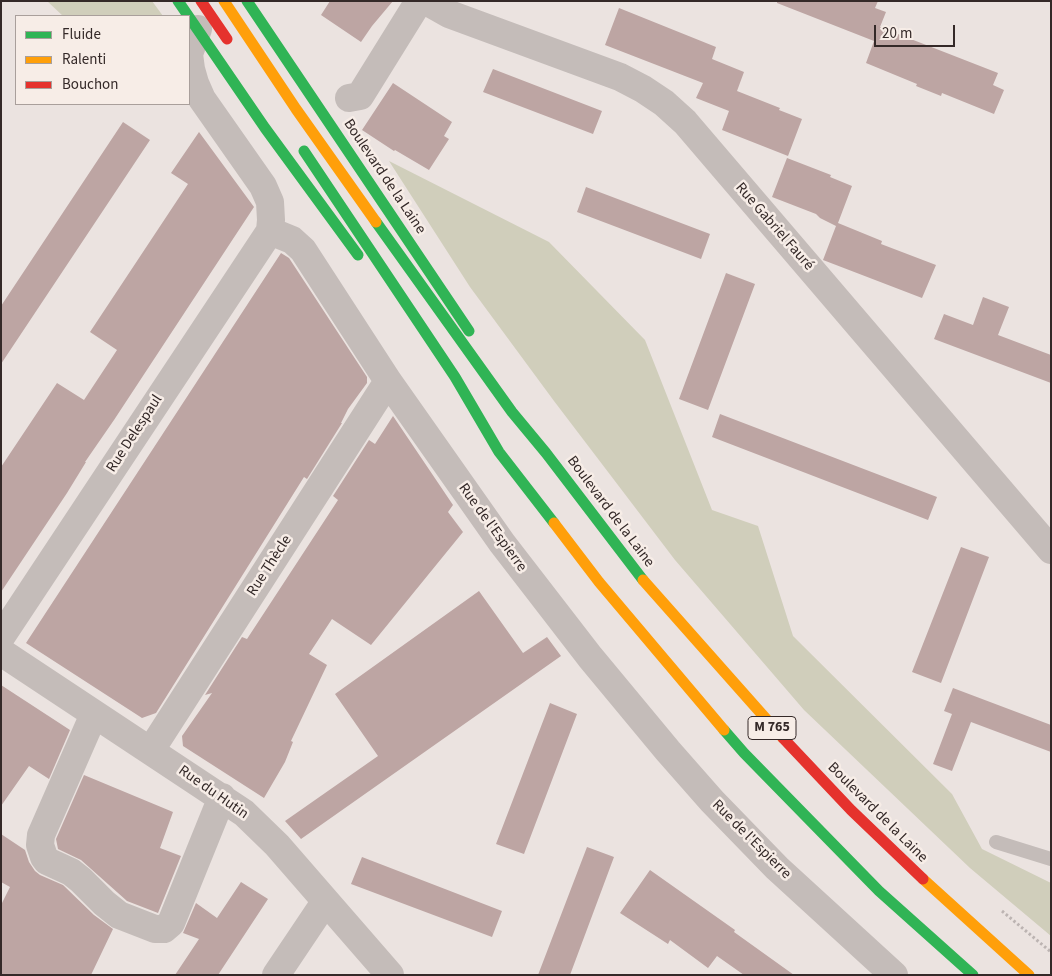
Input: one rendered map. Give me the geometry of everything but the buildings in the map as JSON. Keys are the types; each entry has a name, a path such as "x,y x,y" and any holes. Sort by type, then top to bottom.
{"main road":[{"path":"178,1 188,15"},
{"path":"201,1 235,51"},
{"path":"224,1 296,109 482,371 512,412 546,453"},
{"name":"Boulevard de la Laine","path":"247,1 474,338"},
{"path":"190,18 265,128 362,260"},
{"path":"296,140 455,377 499,452"},
{"name":"M 765","path":"379,284 499,452 599,582 698,701 744,753 879,891 973,975"},
{"name":"Boulevard de la Laine","path":"485,354 546,453 652,591 769,724 850,810 897,856 1029,975"}],"street":[{"name":"Rue Gabriel Fauré","path":"426,1 449,14 620,77 664,103 684,122 1051,550"},
{"path":"349,98 360,96 412,12"},
{"path":"190,51 198,29"},
{"path":"190,62 195,83 202,99 263,186 270,202 270,231"},
{"name":"Rue de l'Espierre","path":"270,231 292,240 303,250 388,381 502,544 544,599 668,751 712,801 776,868 894,975"},
{"name":"Rue Delespaul","path":"1,637 270,231"},
{"name":"Rue Thècle","path":"151,750 388,381"},
{"name":"Rue du Hutin","path":"1,652 248,816 272,840 390,975"},
{"path":"94,714 41,835 40,845 47,861 71,872 119,915 155,929 164,929 171,923 222,797"},
{"path":"276,975 325,902"}],"lane":[{"path":"259,20 261,1"},
{"path":"996,842 1051,859"}],"path":[{"path":"999,909 1051,952"}],"shaded area":[{"path":"47,1 152,1 162,15 62,15"},
{"path":"389,161 549,242 645,340 712,510 758,526 793,636 952,794 982,849 1051,883 1051,936 970,868 804,710 675,560 470,287"}],"traffic: fast":[{"path":"178,1 188,15"},
{"path":"247,1 469,331"},
{"path":"190,19 265,128 358,255"},
{"path":"304,151 455,377 499,452 554,523"},
{"path":"376,222 512,412 546,453 643,580"},
{"path":"724,730 744,753 879,891 973,975"}],"traffic: slow":[{"path":"224,1 296,109 376,222"},
{"path":"554,523 599,582 724,730"},
{"path":"643,580 783,738"},
{"path":"923,879 1029,975"}],"traffic: jam":[{"path":"201,1 227,39"},
{"path":"783,738 851,810 923,879"}]}
